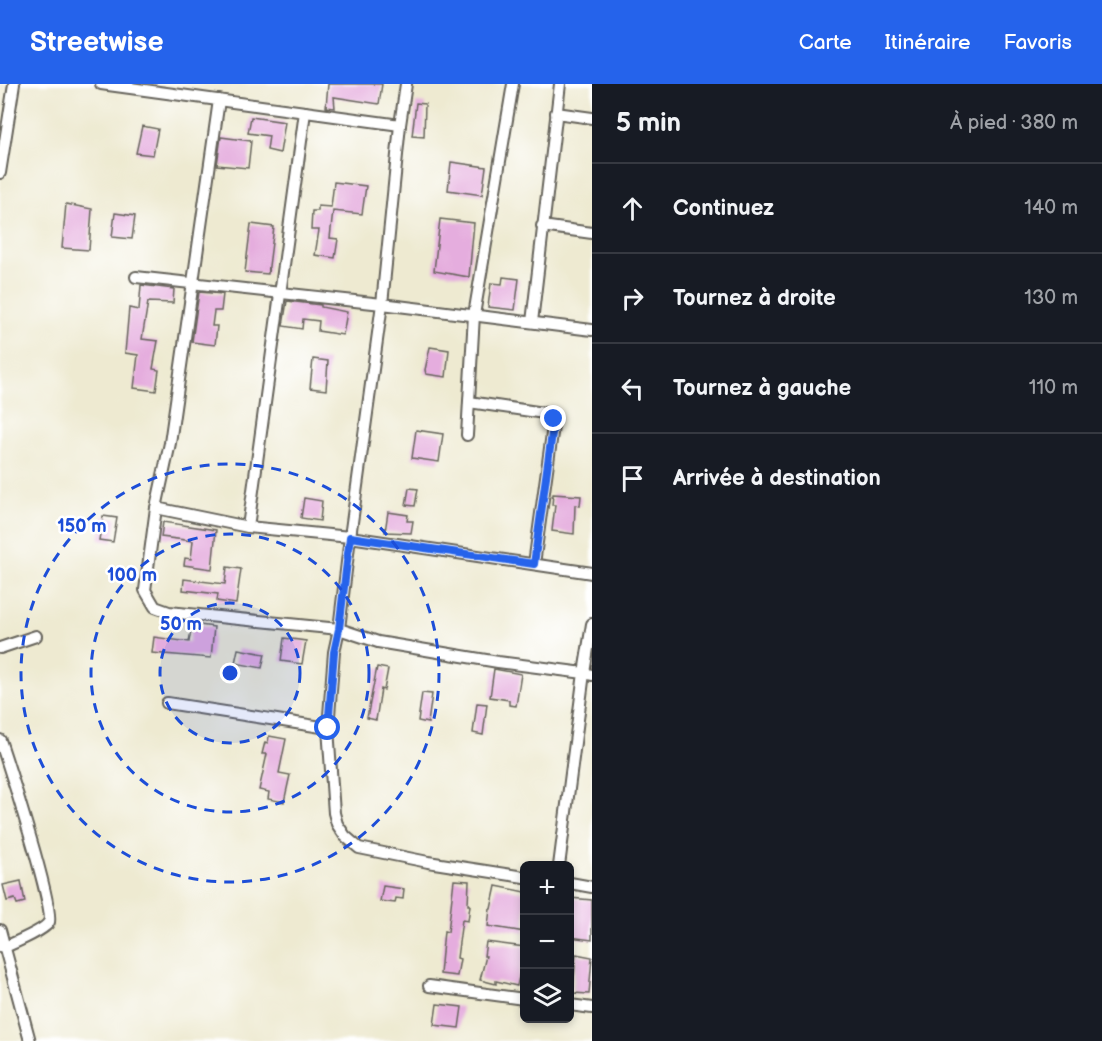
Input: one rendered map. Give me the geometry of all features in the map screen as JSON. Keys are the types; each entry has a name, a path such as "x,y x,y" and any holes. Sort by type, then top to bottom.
{"street":[{"path":"0,173 14,84"},
{"path":"101,84 400,125"},
{"path":"406,84 382,304 339,629 334,652 328,728 334,813 337,824 345,836 359,848 428,862 520,876"},
{"path":"467,435 474,315 513,84"},
{"path":"532,322 560,84"},
{"path":"219,100 170,443 156,508 145,590 155,607 169,612 339,629 378,642 588,674"},
{"path":"248,527 305,112"},
{"path":"556,113 592,118"},
{"path":"542,226 592,233"},
{"path":"136,277 592,330"},
{"path":"469,402 551,414 554,419 534,564"},
{"path":"156,508 248,527 350,537 592,573"},
{"path":"560,861 588,674 592,624"},
{"path":"0,648 36,636"},
{"path":"167,703 328,728"},
{"path":"0,740 45,888 50,917 45,927 2,947"},
{"path":"574,884 592,887"},
{"path":"0,930 2,947 30,1041"},
{"path":"429,986 520,998"},
{"path":"574,1006 592,1008"}],"building":[{"path":"328,84 382,84 379,104 334,97 335,108 326,107"},
{"path":"416,103 425,104 424,137 412,136"},
{"path":"251,117 285,122 280,153 267,150 269,136 248,133"},
{"path":"142,126 158,129 153,155 136,153"},
{"path":"221,137 251,141 248,168 217,165"},
{"path":"451,162 486,167 482,195 448,190"},
{"path":"334,182 366,186 362,214 333,211 330,238 338,239 335,258 315,255 319,230 311,230 312,211 318,211 318,206 331,207"},
{"path":"66,204 92,209 89,250 62,248"},
{"path":"115,213 135,216 132,239 112,237"},
{"path":"440,219 474,223 469,277 434,271"},
{"path":"251,224 274,227 268,274 245,272"},
{"path":"503,277 519,279 515,310 488,307 491,283 502,284"},
{"path":"141,285 174,289 173,303 148,302 142,339 158,341 153,369 159,370 156,391 134,388 138,355 125,353 129,308 139,310"},
{"path":"199,292 223,294 221,311 214,311 212,326 217,326 215,345 192,342"},
{"path":"287,301 321,305 321,307 347,312 343,335 318,331 319,321 303,319 302,329 283,326"},
{"path":"430,347 449,350 446,377 426,374"},
{"path":"313,359 328,361 326,390 310,388"},
{"path":"416,430 443,434 439,462 412,458"},
{"path":"409,488 418,489 415,506 406,505"},
{"path":"553,494 581,496 580,506 575,505 574,534 552,531 555,505 552,505"},
{"path":"304,498 322,501 320,521 301,518"},
{"path":"388,512 408,515 407,521 413,521 411,533 385,532"},
{"path":"103,516 117,518 113,542 99,540"},
{"path":"163,522 216,530 212,569 184,565 185,558 191,559 193,541 161,537"},
{"path":"227,567 241,569 236,604 217,601 218,594 183,590 184,579 225,584"},
{"path":"192,624 214,627 211,658 152,653 154,637 189,642"},
{"path":"284,638 306,641 302,664 281,661"},
{"path":"238,649 265,654 262,668 235,663"},
{"path":"377,667 388,669 384,690 381,689 376,720 367,718"},
{"path":"494,669 521,674 516,706 509,705 509,700 490,697"},
{"path":"422,693 432,694 428,723 418,721"},
{"path":"477,703 487,704 483,735 473,733"},
{"path":"269,736 286,739 279,773 290,775 284,802 268,799 269,792 259,790 267,754 262,754"},
{"path":"454,880 469,881 468,905 470,905 468,921 462,920 457,976 440,974 444,931 448,932"},
{"path":"21,881 25,902 17,904 15,899 7,901 3,885"},
{"path":"383,886 404,889 403,899 396,898 395,903 380,901"},
{"path":"496,886 520,891 520,931 488,926"},
{"path":"574,898 592,900 592,940 574,938"},
{"path":"486,942 520,946 520,972 517,986 480,980 486,956 484,956"},
{"path":"576,954 592,957 589,994 574,993"},
{"path":"437,1004 462,1007 459,1028 434,1025"}],"route":[{"path":"328,728 334,652 350,537 534,564 554,419"}]}
